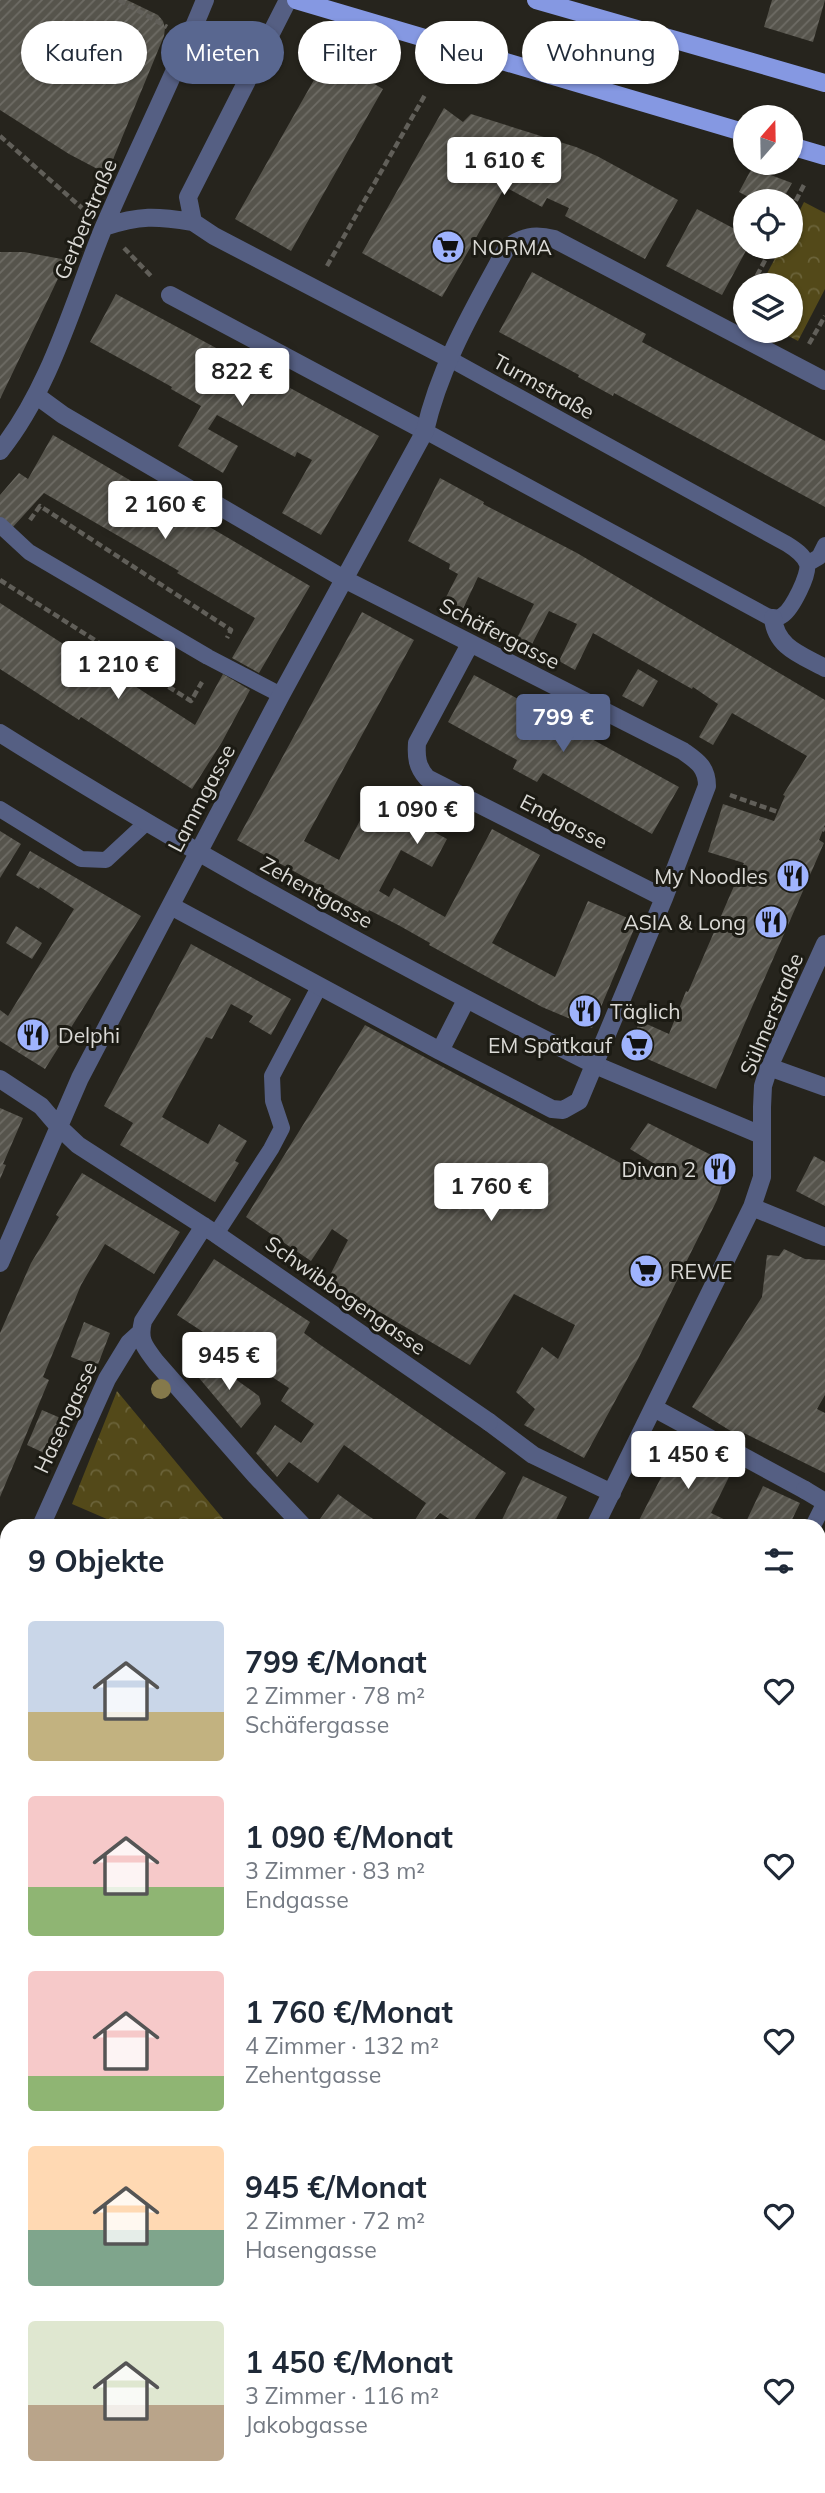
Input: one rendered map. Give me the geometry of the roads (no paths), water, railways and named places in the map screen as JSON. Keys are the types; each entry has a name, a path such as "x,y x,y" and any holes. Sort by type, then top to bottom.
{"main road":[{"path":"296,0 733,129"},
{"path":"536,0 825,83"},
{"path":"803,150 825,156"}],"street":[{"name":"Gerberstraße","path":"0,451 18,429 37,396 104,227 205,0"},
{"path":"193,222 188,197 288,0"},
{"name":"Turmstraße","path":"104,227 132,218 164,217 193,222 214,236 448,358"},
{"name":"Lammgasse","path":"0,1263 80,1078 281,695 425,431 433,397 448,358 506,249 517,240 541,236 566,245 825,381"},
{"path":"170,295 425,431"},
{"name":"Schäfergasse","path":"37,396 63,415 344,579 682,751 700,763 707,775 706,786 664,898"},
{"path":"773,618 774,629 780,641 825,668"},
{"name":"Endgasse","path":"470,644 417,743 419,769 427,778 664,898"},
{"name":"Zehentgasse","path":"0,733 198,853 466,1000 595,1065 761,1135"},
{"path":"171,906 440,1051 552,1109 563,1110 579,1101 664,898"},
{"name":"Sülmerstraße","path":"599,1519 752,1207 762,1177 763,1086 769,1068 817,979 825,943"},
{"path":"440,1051 466,1000"},
{"path":"769,1068 825,1087"},
{"name":"Schwibbogengasse","path":"0,1079 41,1106 59,1127 87,1151 210,1230 533,1455 612,1493"},
{"path":"752,1207 825,1237"},
{"name":"Hasengasse","path":"44,1519 107,1379 129,1343 139,1334 143,1321 210,1230"},
{"path":"139,1334 156,1363 297,1519"},
{"path":"654,1408 825,1502"}],"lane":[{"name":"Turmstraße","path":"448,358 787,544 799,553 807,564"},
{"path":"425,431 773,618 783,615 791,606 808,572 807,564 819,557 825,545"},
{"path":"0,525 29,552 208,657 281,695"},
{"path":"0,809 81,859 93,861 106,860 147,822"},
{"name":"Hasengasse","path":"210,1230 271,1149 282,1128 274,1101 272,1076 319,988"},
{"path":"816,1519 825,1502"}],"place":[{"name":"NORMA","path":"448,247"},
{"name":"My Noodles","path":"793,876"},
{"name":"ASIA & Long","path":"771,922"},
{"name":"Täglich","path":"585,1011"},
{"name":"Delphi","path":"33,1035"},
{"name":"EM Spätkauf","path":"637,1045"},
{"name":"Divan 2","path":"720,1169"},
{"name":"REWE","path":"646,1271"}]}
